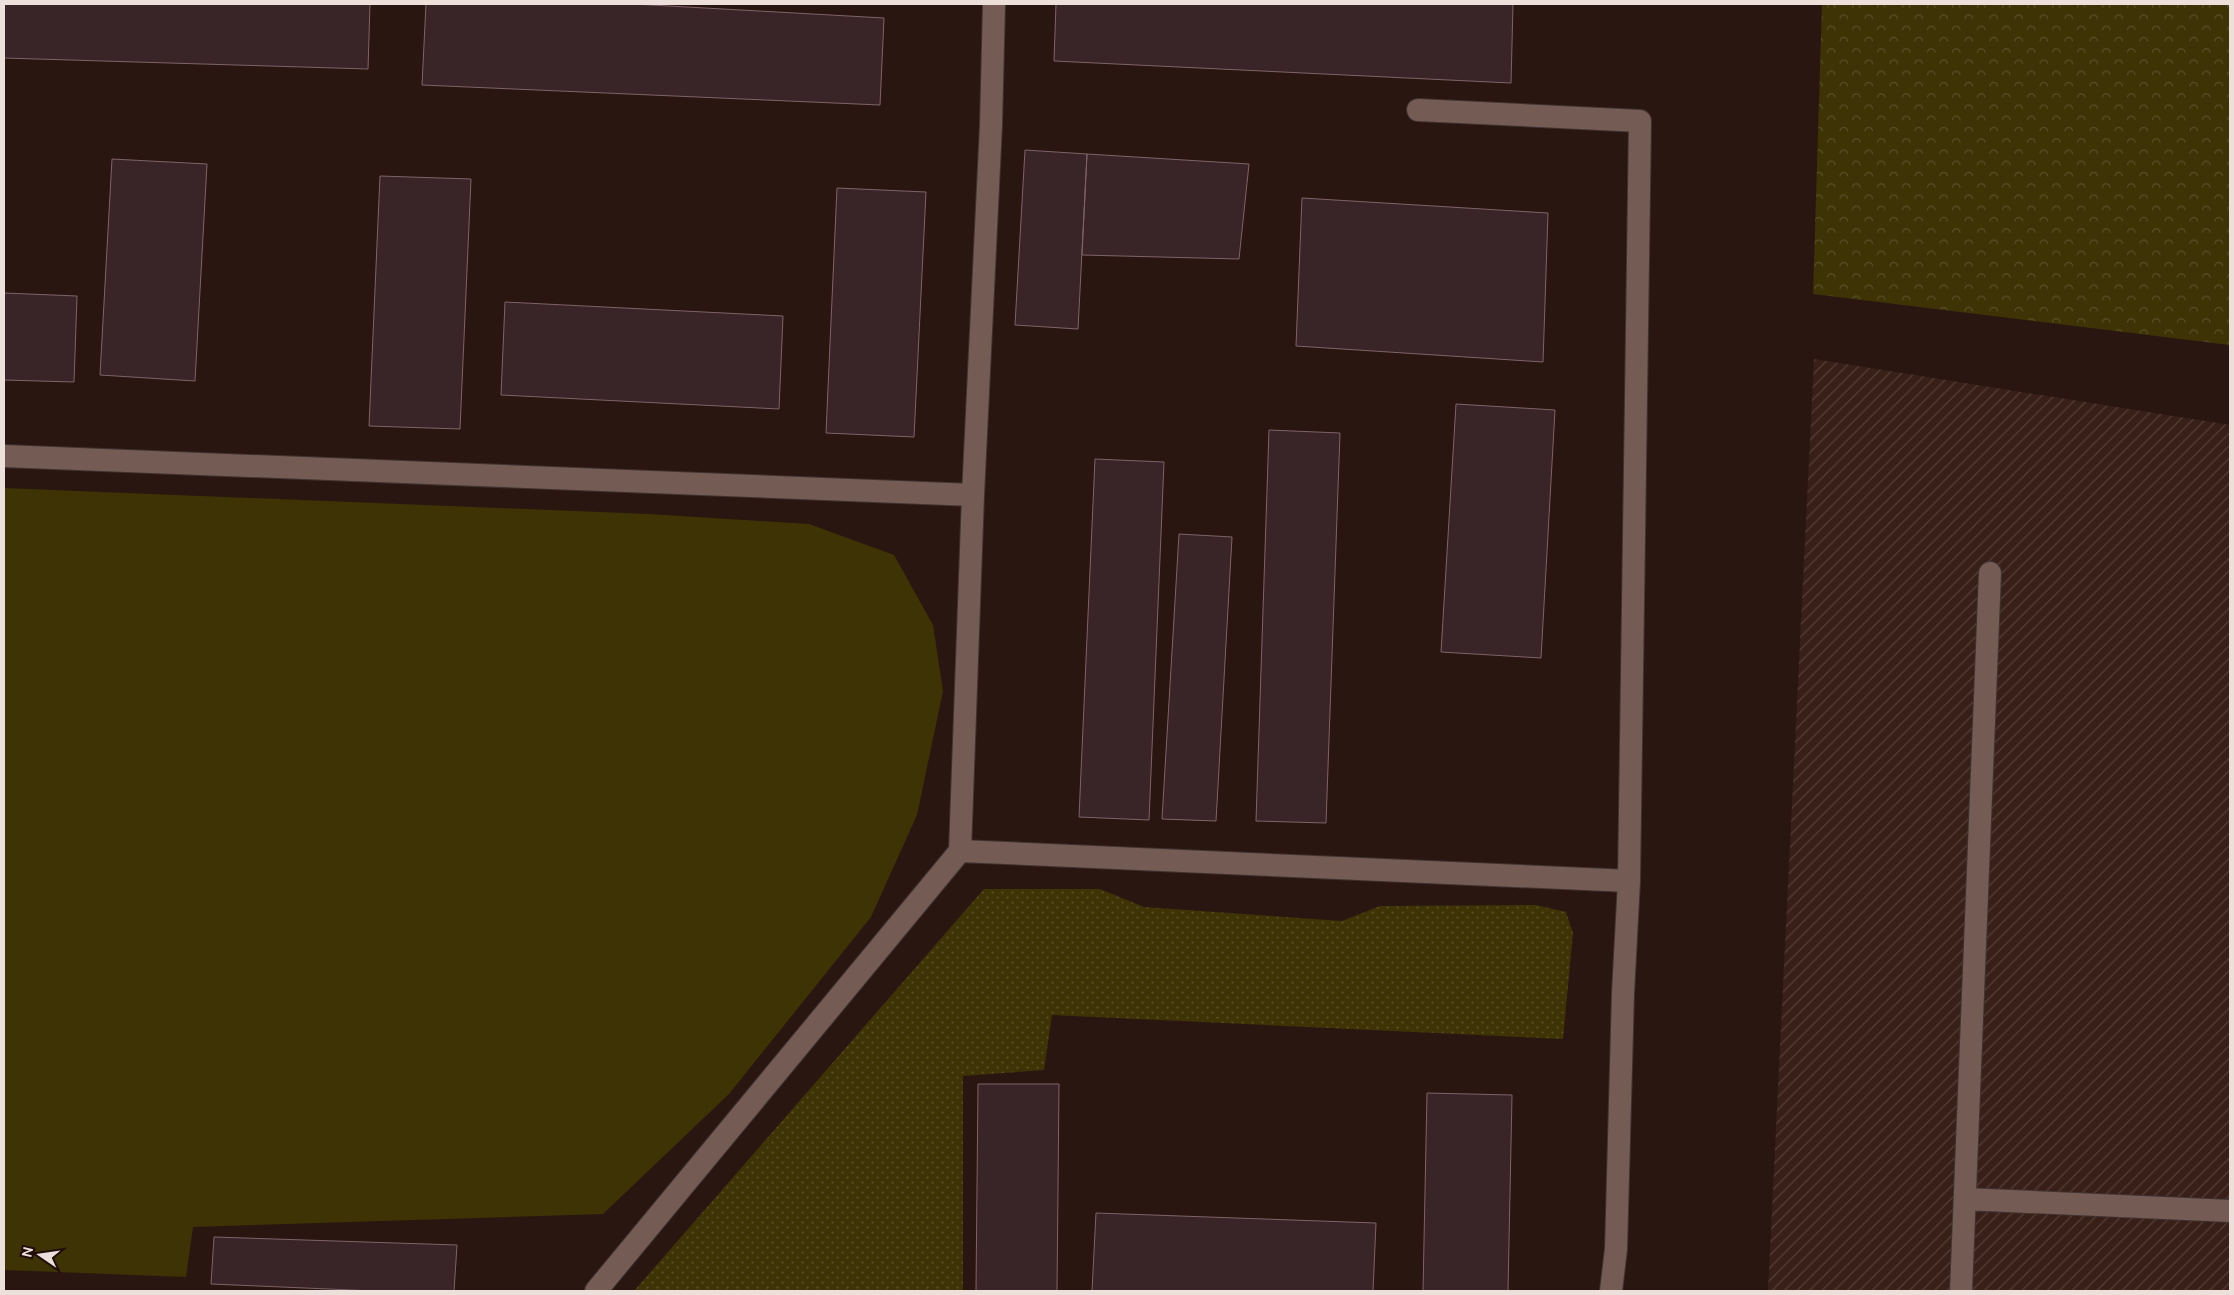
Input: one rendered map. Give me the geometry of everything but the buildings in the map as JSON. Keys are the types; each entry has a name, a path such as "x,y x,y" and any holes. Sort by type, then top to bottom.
{"lane":[{"path":"596,1291 960,851 973,495 991,134 994,4"},
{"path":"1418,110 1640,121 1629,881 1623,993 1616,1249 1611,1291"},
{"path":"4,456 973,495"},
{"path":"1961,1291 1990,573"},
{"path":"960,851 1629,881"},
{"path":"1964,1199 2230,1211"}],"shaded area":[{"path":"1814,359 2230,425 2230,1291 1768,1291"}],"green space":[{"path":"1822,4 2230,4 2230,345 1813,294"},
{"path":"4,488 649,514 809,524 894,555 933,625 943,691 917,815 871,917 729,1094 603,1214 193,1227 186,1277 4,1270"},
{"path":"984,889 1100,889 1144,907 1342,921 1380,906 1536,905 1566,912 1573,933 1563,1039 1052,1015 1044,1070 963,1076 963,1291 634,1291"}]}
